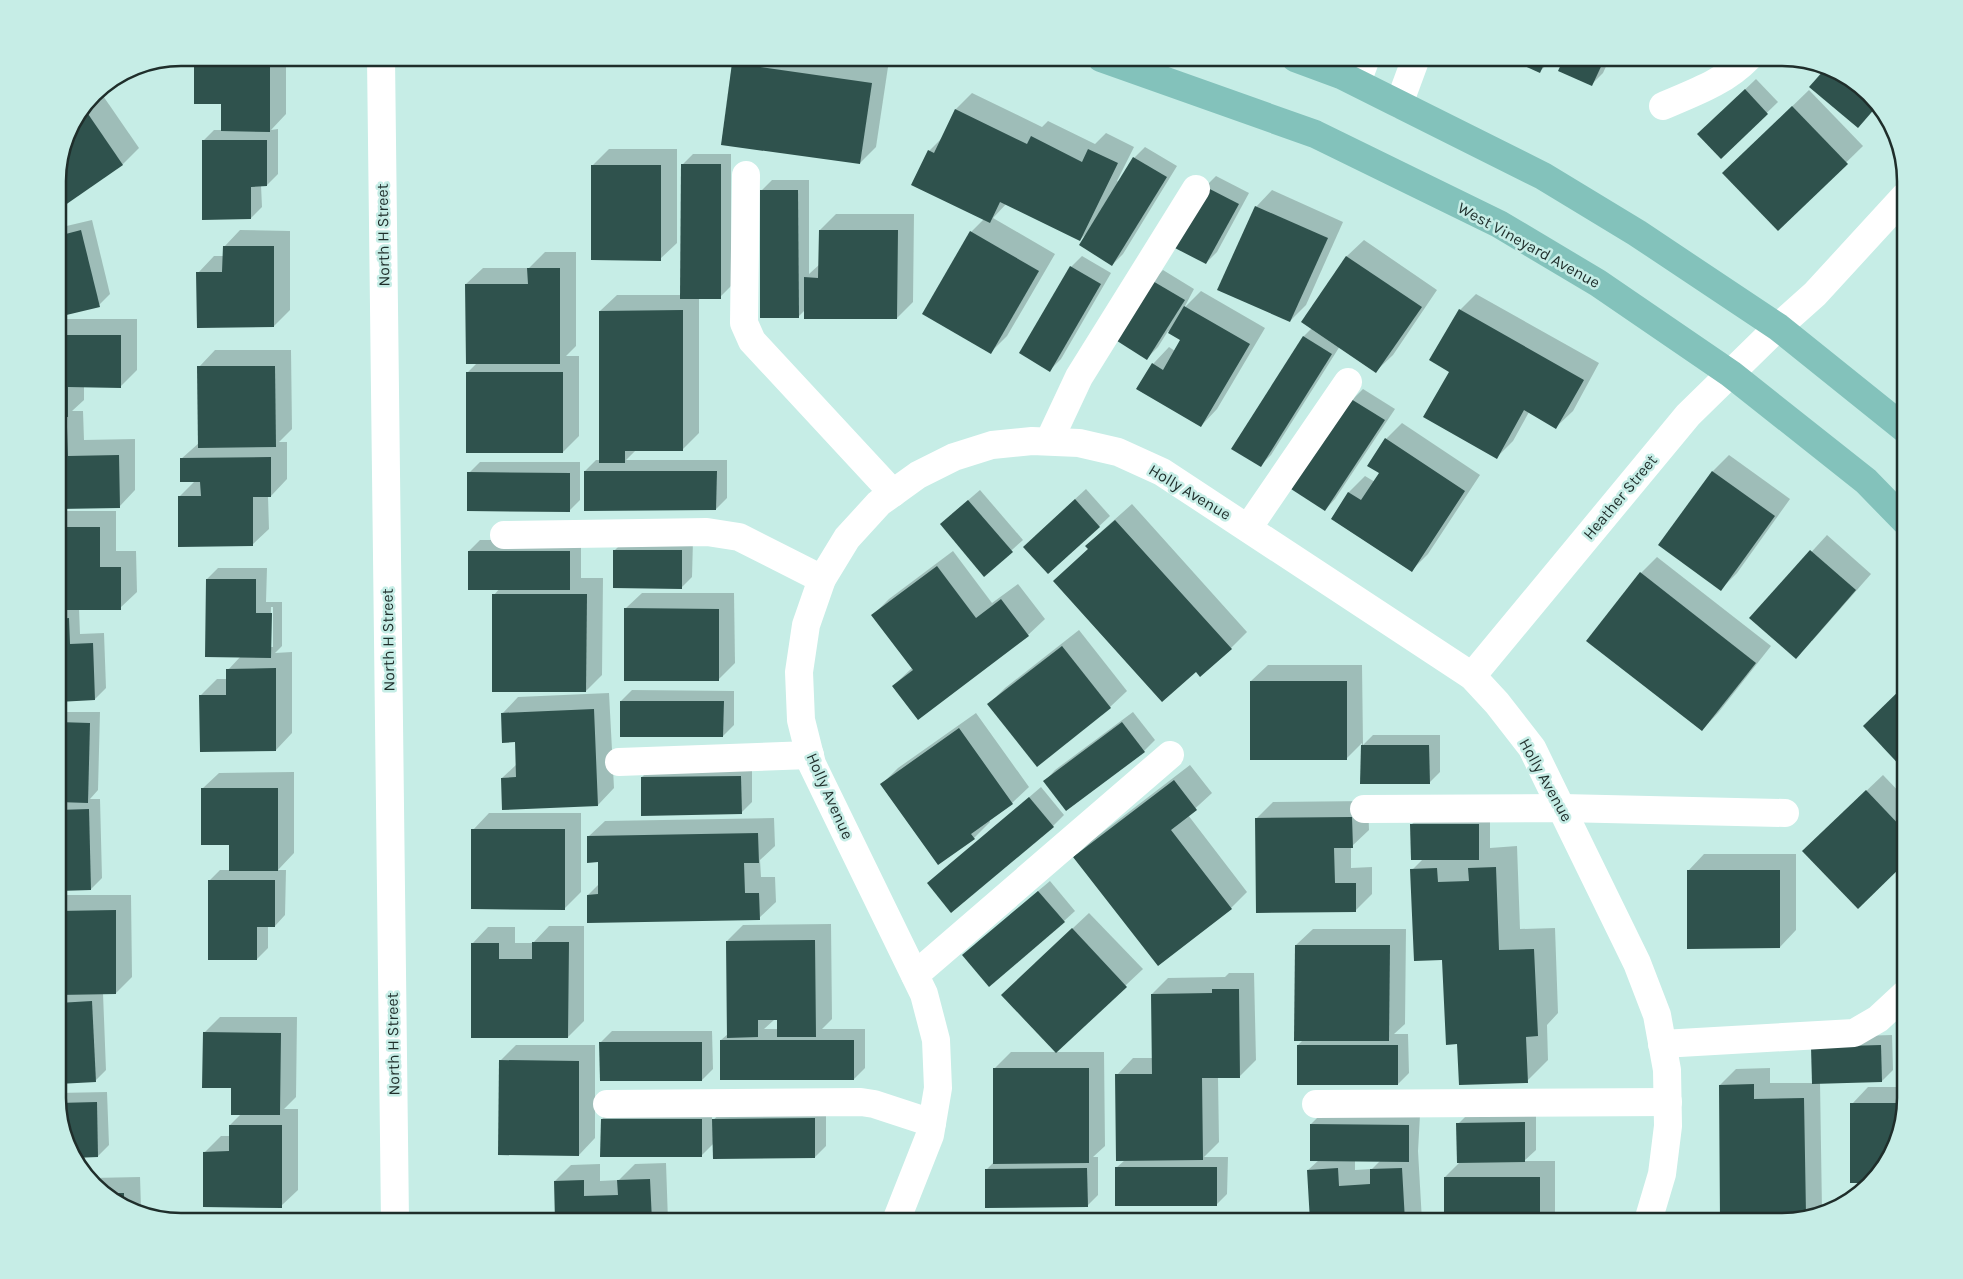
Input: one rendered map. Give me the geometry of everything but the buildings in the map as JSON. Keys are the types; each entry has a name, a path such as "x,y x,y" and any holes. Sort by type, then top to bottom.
{"main road":[{"name":"West Vineyard Avenue","path":"1124,66 1315,134 1499,224 1598,283 1731,374 1866,481 1897,512"},
{"path":"1340,66 1362,70 1399,104 1543,176 1637,232 1778,327 1897,422"}],"street":[{"name":"North H Street","path":"381,66 395,1213"},
{"path":"1399,104 1413,66"},
{"path":"1663,106 1707,88 1739,66"},
{"path":"746,175 744,323 752,341 893,492"},
{"path":"1049,442 1079,377 1196,189"},
{"name":"Heather Street","path":"1472,676 1688,414 1778,327 1816,294 1897,206"},
{"path":"1248,528 1348,382"},
{"name":"Holly Avenue","path":"900,1213 930,1135 938,1088 936,1040 924,994 812,764 801,720 799,672 806,624 822,579 846,538 879,503 918,475 954,457 992,445 1032,441 1079,443 1127,456 1162,472 1472,676 1497,703 1532,748 1637,962 1657,1015 1667,1070 1668,1126 1662,1174 1651,1213"},
{"path":"504,535 707,532 739,537 822,579"},
{"path":"915,974 1170,754"},
{"path":"619,762 810,755"},
{"path":"1364,809 1562,808 1785,812"},
{"path":"1662,1044 1854,1033 1878,1019 1897,1002"},
{"path":"607,1104 861,1102 874,1104 932,1123"},
{"path":"1316,1104 1668,1102"}]}
